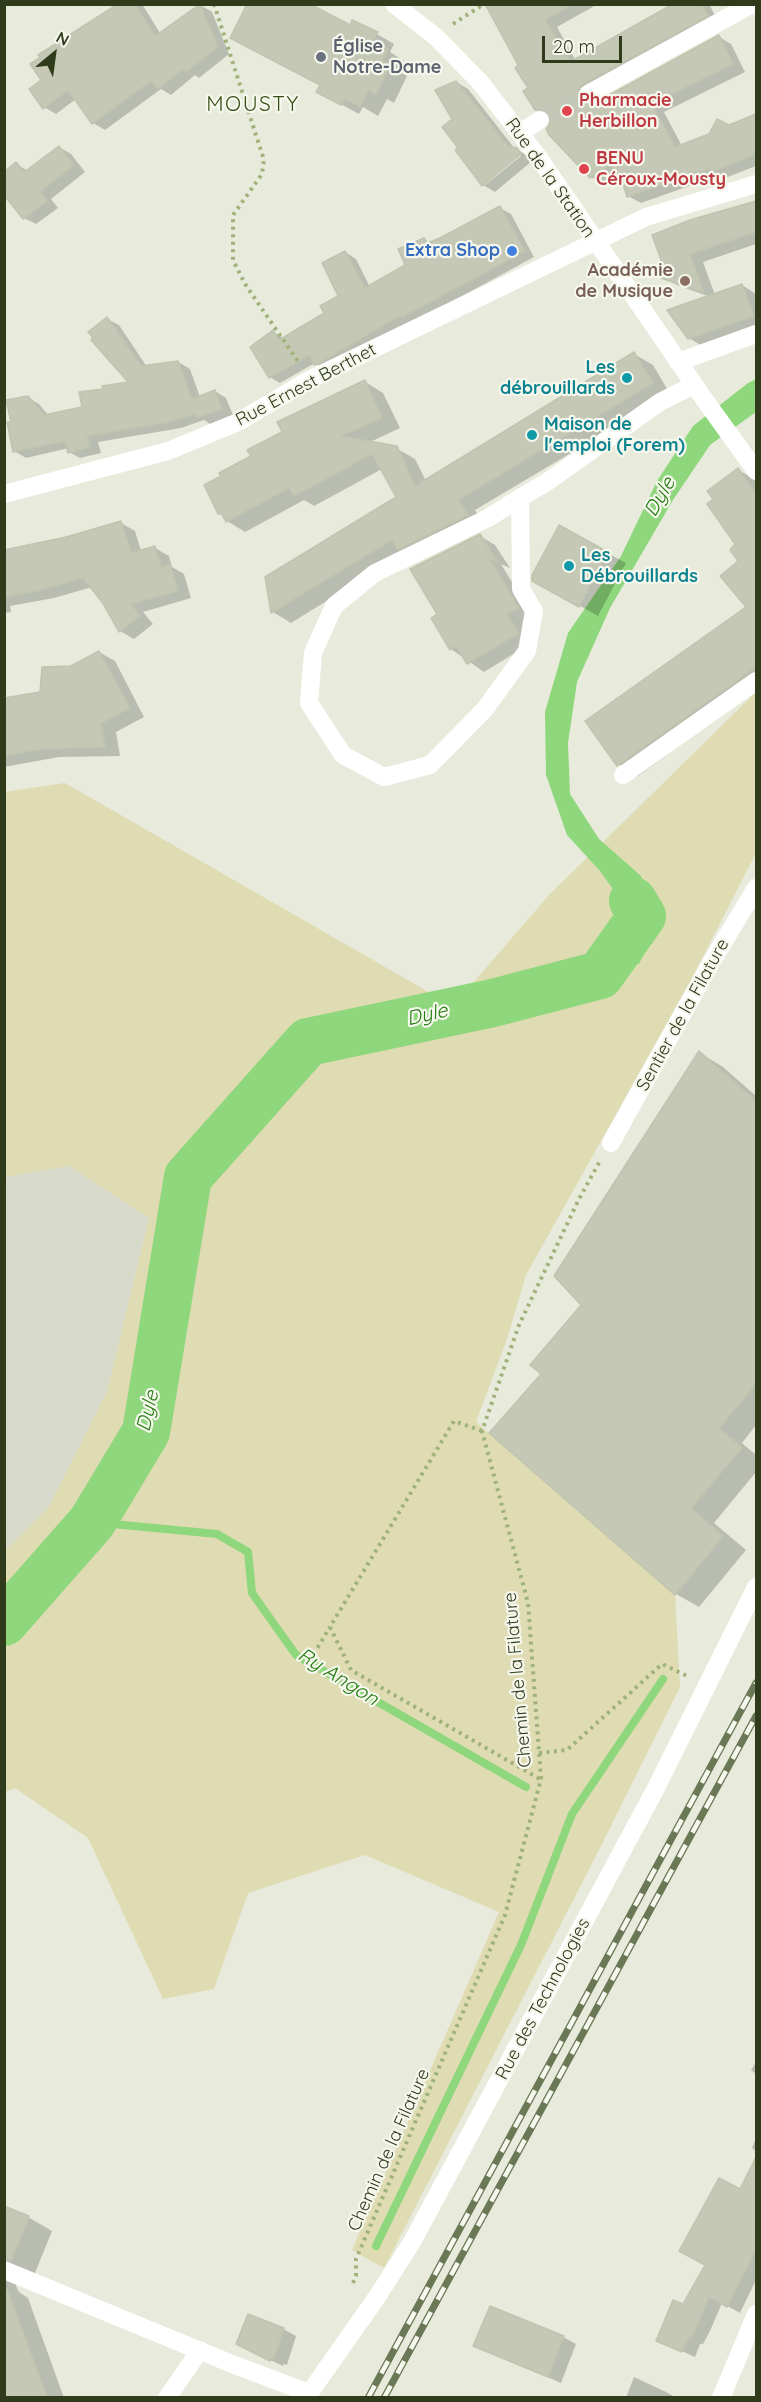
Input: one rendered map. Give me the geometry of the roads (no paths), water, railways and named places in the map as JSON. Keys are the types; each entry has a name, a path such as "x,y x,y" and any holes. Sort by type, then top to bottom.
{"street":[{"name":"Rue de la Station","path":"394,4 436,37 480,82 520,133 756,471"},
{"path":"588,94 752,4"},
{"path":"520,133 540,120"},
{"name":"Rue Ernest Berthet","path":"4,494 168,451 238,422 309,380 646,217 756,184"},
{"path":"678,362 756,334"},
{"path":"520,498 522,589 534,611 527,651 485,709 430,765 384,777 343,755 309,703 313,652 334,606 375,573 488,518 520,498 547,482 660,402 699,392"},
{"path":"623,775 756,681"},
{"name":"Sentier de la Filature","path":"611,1143 712,961 756,888"},
{"name":"Rue des Technologies","path":"308,2395 412,2242 655,1790 756,1587"},
{"path":"4,2270 308,2395"},
{"path":"722,2397 756,2314"},
{"path":"167,2397 200,2350"}],"water":[{"path":"756,379 756,412 710,445 673,500 610,608 577,682 568,743 570,794 599,839 641,876 659,921 639,964 606,955 617,945 627,924 620,899 600,871 567,835 546,775 545,712 568,633 621,556 657,481 693,426"}],"waterway":[{"name":"Dyle","path":"4,1622 92,1522 146,1432 188,1177 308,1042 493,1003 600,975 642,916 633,901"},
{"name":"Ry Angon","path":"92,1522 217,1534 248,1552 252,1593 296,1655 526,1787"},
{"path":"376,2246 521,1945 572,1814 663,1679"}],"tunnel":[{"path":"540,120 588,94"}],"railway":[{"path":"368,2398 756,1683"},
{"path":"384,2398 756,1716"}],"place":[{"name":"Église Notre-Dame","path":"321,57"},
{"name":"Pharmacie Herbillon","path":"567,111"},
{"name":"BENU Céroux-Mousty","path":"584,169"},
{"name":"Extra Shop","path":"512,251"},
{"name":"Académie de Musique","path":"685,281"},
{"name":"Les débrouillards","path":"627,378"},
{"name":"Maison de l'emploi (Forem)","path":"532,435"},
{"name":"Les Débrouillards","path":"569,566"}],"district":[{"name":"MOUSTY","path":"253,105"}]}
